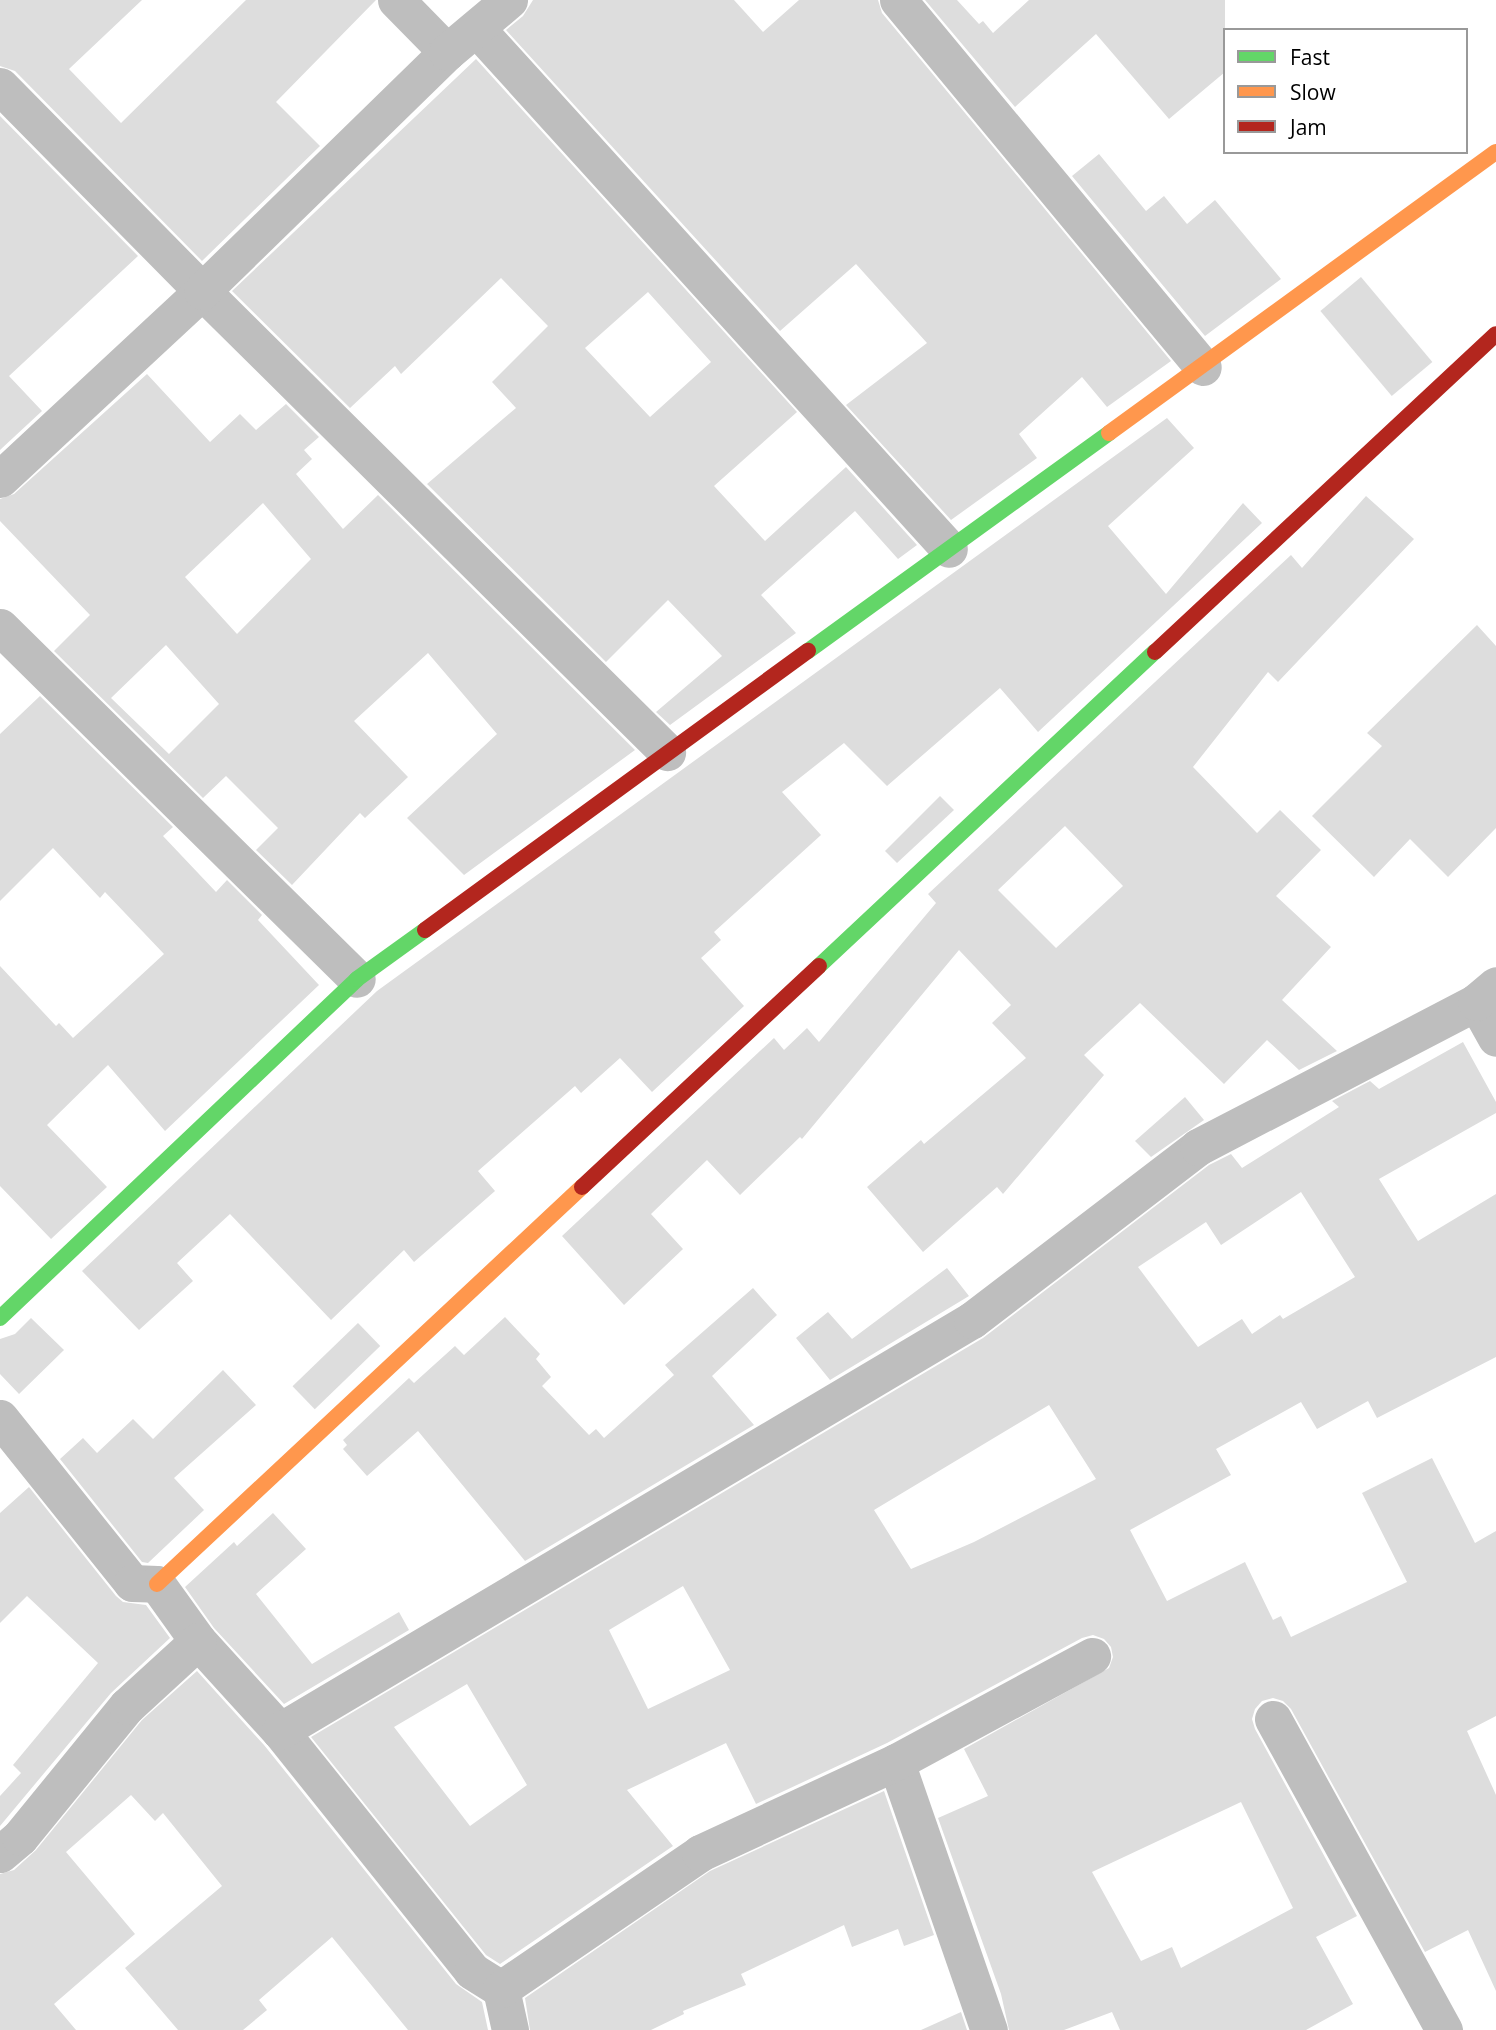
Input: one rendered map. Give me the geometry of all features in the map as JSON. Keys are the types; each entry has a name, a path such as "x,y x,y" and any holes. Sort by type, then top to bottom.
{"street":[{"path":"396,0 447,52"},
{"path":"0,478 202,291 447,52 509,0"},
{"path":"898,0 1203,367"},
{"path":"477,29 949,549"},
{"path":"0,86 202,291 667,752"},
{"path":"0,1318 357,979 1496,152"},
{"path":"0,1418 132,1583 157,1584 1496,334"},
{"path":"0,627 357,979"},
{"path":"280,1731 972,1320 1198,1147 1486,994 1496,1038"},
{"path":"157,1584 198,1641 280,1731 472,1971 501,1989 510,2030"},
{"path":"0,1854 20,1837 127,1706 198,1641"},
{"path":"501,1989 700,1853 896,1762 1092,1656"},
{"path":"1273,1719 1444,2030"},
{"path":"896,1762 989,2030"}],"building":[{"path":"0,0 142,0 69,69 121,123 246,0 376,0 276,102 320,146 202,261 15,71 0,66"},
{"path":"533,0 734,0 763,32 799,0 878,0 882,13 1171,361 1107,407 1082,377 1019,434 1037,458 951,520 846,405 927,343 856,264 780,331 506,30 523,16"},
{"path":"925,0 957,0 979,24 983,21 993,33 1029,0 1225,0 1223,74 1169,119 1096,34 1015,107"},
{"path":"476,59 797,412 714,486 765,541 846,467 917,545 898,559 855,511 761,595 796,633 670,725 656,712 722,656 668,600 606,662 427,484 516,408 492,382 548,326 501,278 401,374 395,366 350,408 232,291","holes":["648,292 711,362 650,417 585,348"]},
{"path":"0,116 138,256 9,376 42,411 0,450"},
{"path":"1099,154 1146,211 1164,196 1187,224 1215,200 1281,279 1205,336 1072,176"},
{"path":"1361,277 1432,362 1392,396 1320,311"},
{"path":"147,374 210,442 240,414 256,430 286,404 319,437 304,450 312,459 296,474 343,529 378,495 635,750 464,875 407,818 497,734 428,653 354,721 408,777 365,818 360,813 292,885 256,850 278,828 226,776 203,798 54,651 90,615 0,521 0,499 14,494","holes":["263,503 311,559 237,634 185,577","166,645 219,704 169,754 111,698"]},
{"path":"1167,418 1194,448 1108,526 1166,594 1243,503 1262,523 1038,732 1000,688 887,786 844,743 782,792 821,835 714,932 721,940 701,958 744,1006 652,1092 620,1058 581,1093 575,1086 478,1171 495,1191 414,1262 404,1250 331,1320 230,1214 177,1263 193,1281 139,1330 82,1271 377,991"},
{"path":"1366,496 1414,539 1278,682 1268,672 1193,767 1257,833 1280,810 1321,850 1276,896 1331,947 1282,1000 1337,1051 1299,1070 1267,1040 1224,1084 1140,1003 1084,1055 1104,1075 1003,1194 997,1187 923,1252 867,1187 921,1140 924,1144 1026,1058 992,1023 1011,1005 959,950 802,1139 800,1137 740,1195 707,1160 651,1214 683,1249 624,1305 562,1236 774,1038 784,1050 807,1028 819,1042 936,903 928,894 1291,555 1302,568","holes":["1065,826 1123,886 1056,948 998,890"]},
{"path":"1477,625 1496,646 1496,828 1448,877 1410,839 1374,877 1312,816 1382,746 1367,733"},
{"path":"40,696 173,827 163,836 216,892 227,880 262,915 258,920 319,985 165,1131 108,1065 47,1125 107,1187 51,1239 0,1186 0,966 56,1026 59,1023 73,1038 164,954 105,892 100,898 53,848 0,901 0,734"},
{"path":"940,796 954,810 897,863 885,851"},
{"path":"1463,1042 1496,1102 1496,1113 1379,1179 1418,1241 1496,1194 1496,1357 1377,1418 1368,1401 1317,1429 1301,1402 1216,1449 1231,1475 1130,1530 1167,1601 1245,1562 1273,1620 1281,1616 1291,1637 1407,1582 1362,1493 1432,1458 1475,1543 1496,1531 1496,1716 1467,1731 1496,1795 1496,1991 1468,1930 1425,1952 1291,1709 1283,1701 1273,1698 1262,1701 1255,1709 1252,1719 1255,1729 1357,1916 1316,1937 1353,2004 1306,2030 1120,2030 1112,2012 1064,2030 1009,2030 1001,1994 938,1818 988,1796 964,1749 1109,1668 1113,1657 1111,1647 1104,1639 1093,1635 1082,1638 887,1743 756,1804 726,1743 627,1790 673,1846 500,1964 486,1955 311,1737 983,1338 1209,1165 1231,1154 1242,1168 1339,1107 1332,1101 1370,1081 1379,1089","holes":["1301,1192 1355,1277 1283,1319 1280,1315 1252,1334 1242,1319 1198,1347 1138,1267 1206,1222 1221,1245","1049,1405 1096,1479 974,1542 911,1569 874,1510","683,1586 730,1670 648,1709 609,1630","467,1684 527,1785 470,1826 394,1727","1241,1802 1293,1908 1181,1968 1172,1947 1141,1961 1092,1872"]},
{"path":"1185,1097 1204,1120 1151,1157 1135,1141"},
{"path":"947,1268 969,1296 830,1380 796,1338 828,1312 852,1339"},
{"path":"753,1288 777,1315 712,1376 754,1425 525,1561 418,1431 367,1476 343,1449 347,1445 343,1440 409,1378 414,1383 455,1346 464,1355 505,1317 540,1354 536,1359 551,1377 542,1386 589,1435 596,1429 604,1438 674,1375 665,1365"},
{"path":"31,1318 64,1350 19,1394 0,1374 0,1339 15,1334"},
{"path":"358,1323 380,1346 315,1409 293,1386"},
{"path":"223,1370 256,1405 174,1478 204,1510 148,1563 142,1562 60,1459 83,1438 97,1453 133,1419 153,1439"},
{"path":"29,1487 116,1596 123,1602 146,1605 170,1638 111,1693 0,1826 0,1796 21,1773 13,1765 98,1663 27,1596 0,1623 0,1513"},
{"path":"273,1513 306,1549 256,1594 312,1664 399,1612 409,1630 284,1704 214,1628 185,1587 234,1542 237,1546"},
{"path":"197,1671 264,1745 456,1984 482,2002 488,2030 408,2030 332,1937 259,2000 267,2010 243,2030 178,2030 125,1968 222,1886 163,1813 155,1821 131,1795 66,1852 135,1934 54,2004 76,2030 0,2030 0,1874 14,1870 36,1850 142,1720"},
{"path":"884,1791 934,1935 904,1946 898,1929 852,1947 844,1925 741,1974 746,1985 683,2011 684,2014 651,2030 530,2030 525,1998 710,1871"},
{"path":"961,2012 967,2030 921,2030"}],"traffic: fast":[{"path":"808,651 1109,433"},
{"path":"819,966 1155,652"},
{"path":"0,1318 357,979 425,930"}],"traffic: slow":[{"path":"1109,433 1496,152"},
{"path":"157,1584 582,1187"}],"traffic: jam":[{"path":"1155,652 1496,334"},
{"path":"425,930 808,651"},
{"path":"582,1187 819,966"}]}
